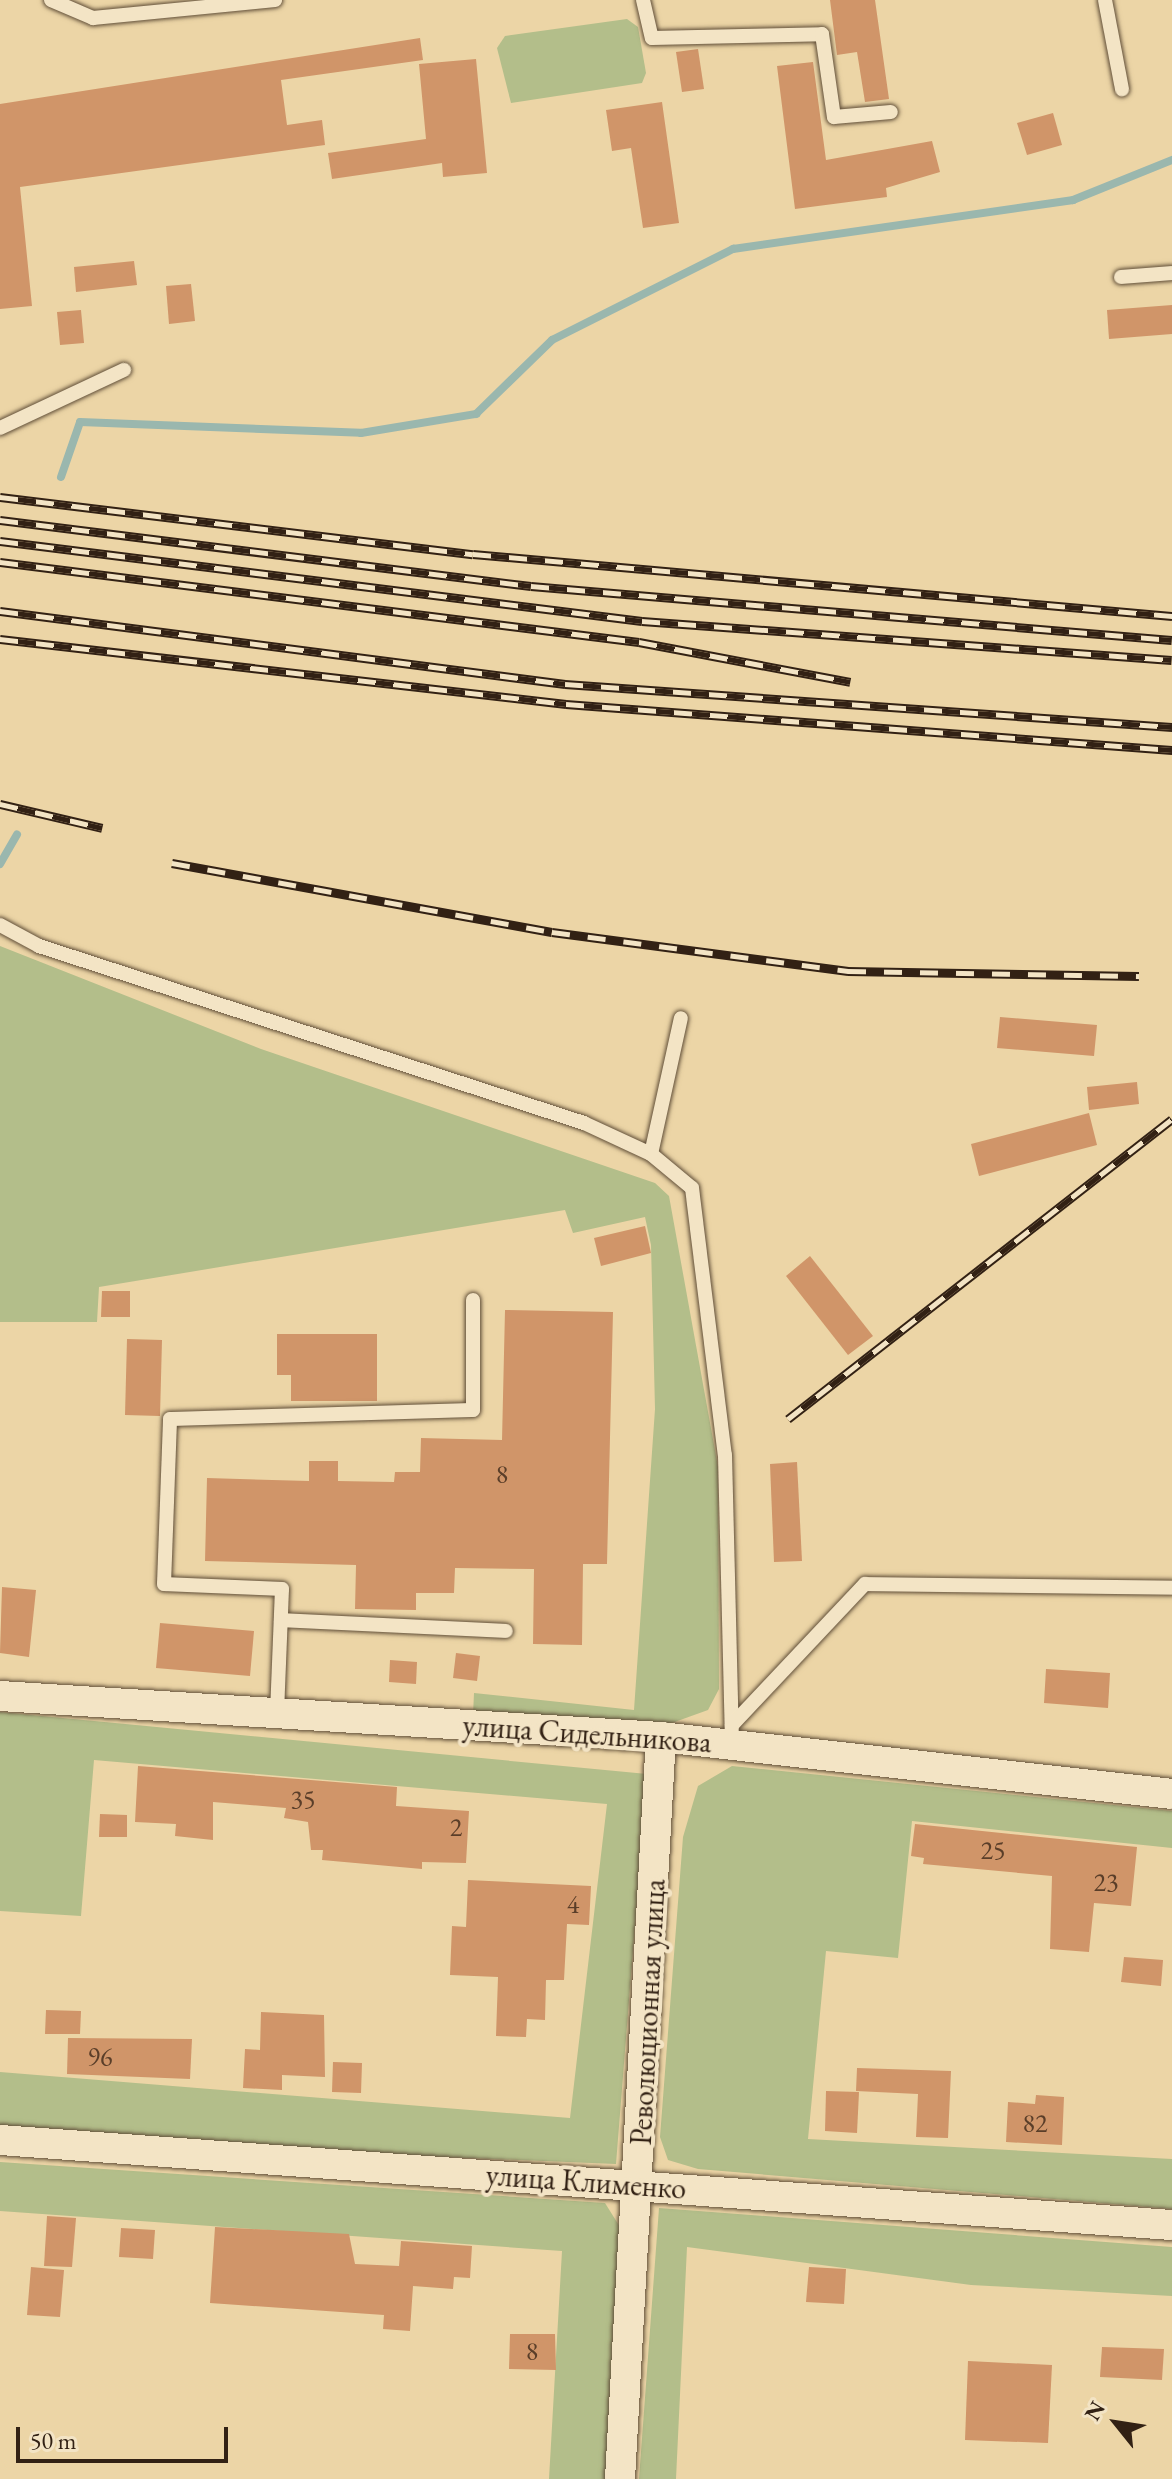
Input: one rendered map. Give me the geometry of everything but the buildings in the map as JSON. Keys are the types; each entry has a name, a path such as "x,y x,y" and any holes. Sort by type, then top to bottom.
{"street":[{"name":"улица Сидельникова","path":"0,1696 661,1737 732,1735 1172,1794"},
{"name":"Революционная улица","path":"620,2479 639,2185 661,1737"},
{"name":"улица Клименко","path":"0,2140 1172,2225"}],"lane":[{"path":"51,0 93,18 275,0"},
{"path":"643,0 652,38 822,34 834,117 891,112"},
{"path":"1105,0 1122,89"},
{"path":"1121,277 1172,273"},
{"path":"0,428 124,370"},
{"path":"0,925 39,946 584,1123 651,1154 692,1188 725,1455 732,1735"},
{"path":"651,1154 681,1018"},
{"path":"277,1713 282,1589 164,1584 170,1419 473,1410 473,1300"},
{"path":"732,1735 865,1584 1172,1588"},
{"path":"281,1620 506,1631"}],"green space":[{"path":"627,19 638,27 646,73 642,83 511,103 497,48 505,36"},
{"path":"0,946 261,1049 655,1183 669,1196 718,1467 719,1689 708,1710 658,1728 473,1715 474,1693 634,1710 655,1409 651,1245 645,1217 573,1233 565,1210 99,1287 97,1322 0,1322"},
{"path":"0,1712 647,1774 616,2164 200,2147 0,2131 0,2072 570,2118 607,1804 94,1760 81,1916 0,1911"},
{"path":"732,1766 1172,1811 1172,1848 912,1821 898,1958 826,1951 808,2139 1172,2159 1172,2209 698,2169 668,2160 660,2137 683,1837 698,1786"},
{"path":"0,2162 605,2203 620,2227 606,2479 549,2479 562,2251 0,2211"},
{"path":"659,2208 1172,2247 1172,2296 971,2285 687,2247 676,2479 639,2479"}],"waterway":[{"path":"61,477 80,422 361,433 476,414 552,340 733,249 1073,200 1172,160"},
{"path":"0,864 17,834"}],"railway":[{"path":"0,497 473,554 1172,616"},
{"path":"0,520 531,586 1172,640"},
{"path":"0,541 642,621 1172,660"},
{"path":"0,562 639,642 850,682"},
{"path":"0,611 565,684 1172,727"},
{"path":"0,639 566,704 1172,750"},
{"path":"0,804 102,828"},
{"path":"172,863 552,932 848,971 1139,976"},
{"path":"788,1419 1172,1119"}]}
